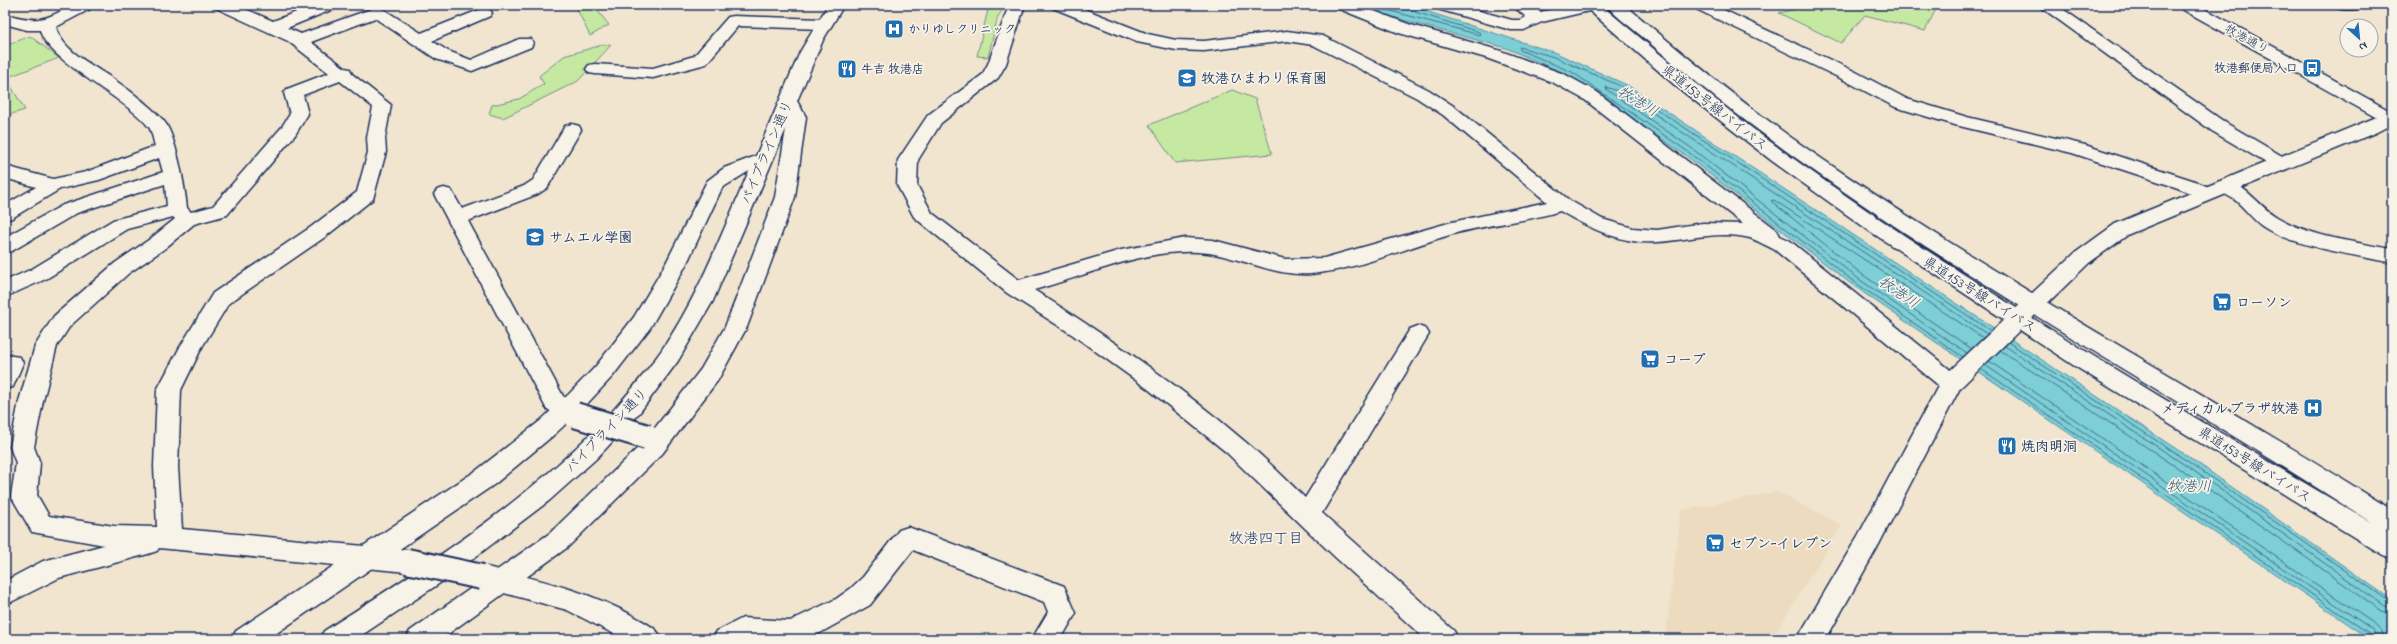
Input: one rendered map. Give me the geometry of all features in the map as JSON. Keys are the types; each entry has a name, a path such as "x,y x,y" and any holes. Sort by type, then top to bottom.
{"street":[{"path":"5,19 27,24 47,25 86,5"},
{"path":"170,538 166,467 169,390 191,347 221,298 318,232 366,195 377,152 376,138 382,105 344,74 299,41 273,27 254,11 222,5"},
{"path":"273,27 330,5"},
{"path":"299,41 397,5"},
{"name":"パイプライン通り","path":"334,639 489,535 560,477 619,421 650,386 702,301 788,101 806,55 822,24 836,5"},
{"path":"1017,5 997,64 990,78 934,119 908,160 907,185 924,217 1015,288 1081,330 1156,383 1235,446 1444,639"},
{"path":"1059,5 1143,38 1176,45 1204,46 1287,36 1317,40 1355,58 1423,94 1449,111 1562,204 1595,223 1632,234 1657,236 1703,229 1740,230 1756,233 1782,245"},
{"path":"1343,5 1405,29 1492,54 1558,78 1591,96 1753,220 1782,245 1958,377"},
{"path":"1440,5 1510,25 1524,25 1537,18 1593,5"},
{"path":"1520,5 1537,18"},
{"name":"県道153号線バイパス","path":"1593,5 1694,93 1814,184 1922,257 2252,433 2392,523"},
{"name":"県道153号線バイパス","path":"1615,5 1685,66 1770,131 1915,230 2027,312 2392,548"},
{"path":"1700,5 1901,102 1962,121 2078,149 2185,184 2206,193"},
{"path":"2046,5 2219,127 2280,163"},
{"name":"牧港通り","path":"2186,5 2391,118"},
{"path":"2343,5 2347,7 2355,5"},
{"path":"377,12 442,55 472,66 525,43"},
{"path":"419,40 484,13"},
{"path":"595,69 653,72 700,60 734,21 822,24"},
{"path":"47,25 49,34 66,54 111,85 157,124 164,149 174,175 182,214"},
{"path":"5,290 39,274 120,224 182,214 220,211 288,131 299,114 293,93 344,74"},
{"path":"420,639 491,579 559,540 653,439 710,374 736,327 785,196 797,117 788,101"},
{"path":"1811,639 1868,541 1958,377 2082,258 2122,228 2370,128 2391,118"},
{"path":"457,218 540,184 572,130"},
{"path":"5,214 53,185 92,176 164,149"},
{"path":"246,639 469,489 570,413 629,341 654,304 714,185 722,177 740,166 763,160"},
{"path":"5,172 53,185"},
{"path":"5,246 70,209 174,175"},
{"path":"2225,186 2242,196 2268,221 2283,229 2333,244 2392,256"},
{"path":"444,194 554,402 570,413 653,439"},
{"path":"1015,288 1053,279 1129,256 1184,245 1209,245 1254,260 1300,267 1331,264 1454,227 1523,215 1562,204"},
{"path":"182,214 158,244 122,268 62,321 46,346 31,401 14,446 28,464 24,496 41,524 114,536 170,538 407,560 491,579 572,600 612,618 648,639"},
{"path":"1308,515 1418,334"},
{"path":"5,363 12,363 5,381"},
{"path":"727,639 740,629 754,628 784,634 800,630 860,597 908,537 1054,594 1062,613 1046,639"},
{"path":"5,594 52,569 170,538"}],"shaded area":[{"path":"1777,492 1842,525 1772,639 1683,639 1666,634 1681,510"}],"green space":[{"path":"573,5 593,5 609,25 590,36 576,7"},
{"path":"989,5 1007,5 998,16 988,57 977,56"},
{"path":"1793,5 1938,5 1925,31 1865,15 1841,43 1779,13 1796,9"},
{"path":"30,36 59,58 6,78 25,110 5,116 5,46"},
{"path":"602,45 611,45 578,81 503,118 489,114 492,105 519,99 544,84 539,76 564,56"},
{"path":"1232,90 1255,99 1272,154 1175,163 1149,125"}],"water":[{"name":"牧港川","path":"1359,5 1407,5 1556,53 1627,85 2199,464 2392,600 2392,639 2370,639 1855,287 1685,155 1570,76 1506,48 1373,12"}],"place":[{"name":"かりゆしクリニック","path":"894,29"},
{"name":"牧港郵便局入口","path":"2312,68"},
{"name":"牛吉 牧港店","path":"847,69"},
{"name":"牧港ひまわり保育園","path":"1187,78"},
{"name":"サムエル学園","path":"535,237"},
{"name":"ローソン","path":"2222,302"},
{"name":"コープ","path":"1650,359"},
{"name":"メディカルプラザ牧港","path":"2313,408"},
{"name":"焼肉明洞","path":"2007,446"},
{"name":"セブン-イレブン","path":"1715,543"}],"district":[{"name":"牧港四丁目","path":"1266,538"}]}
